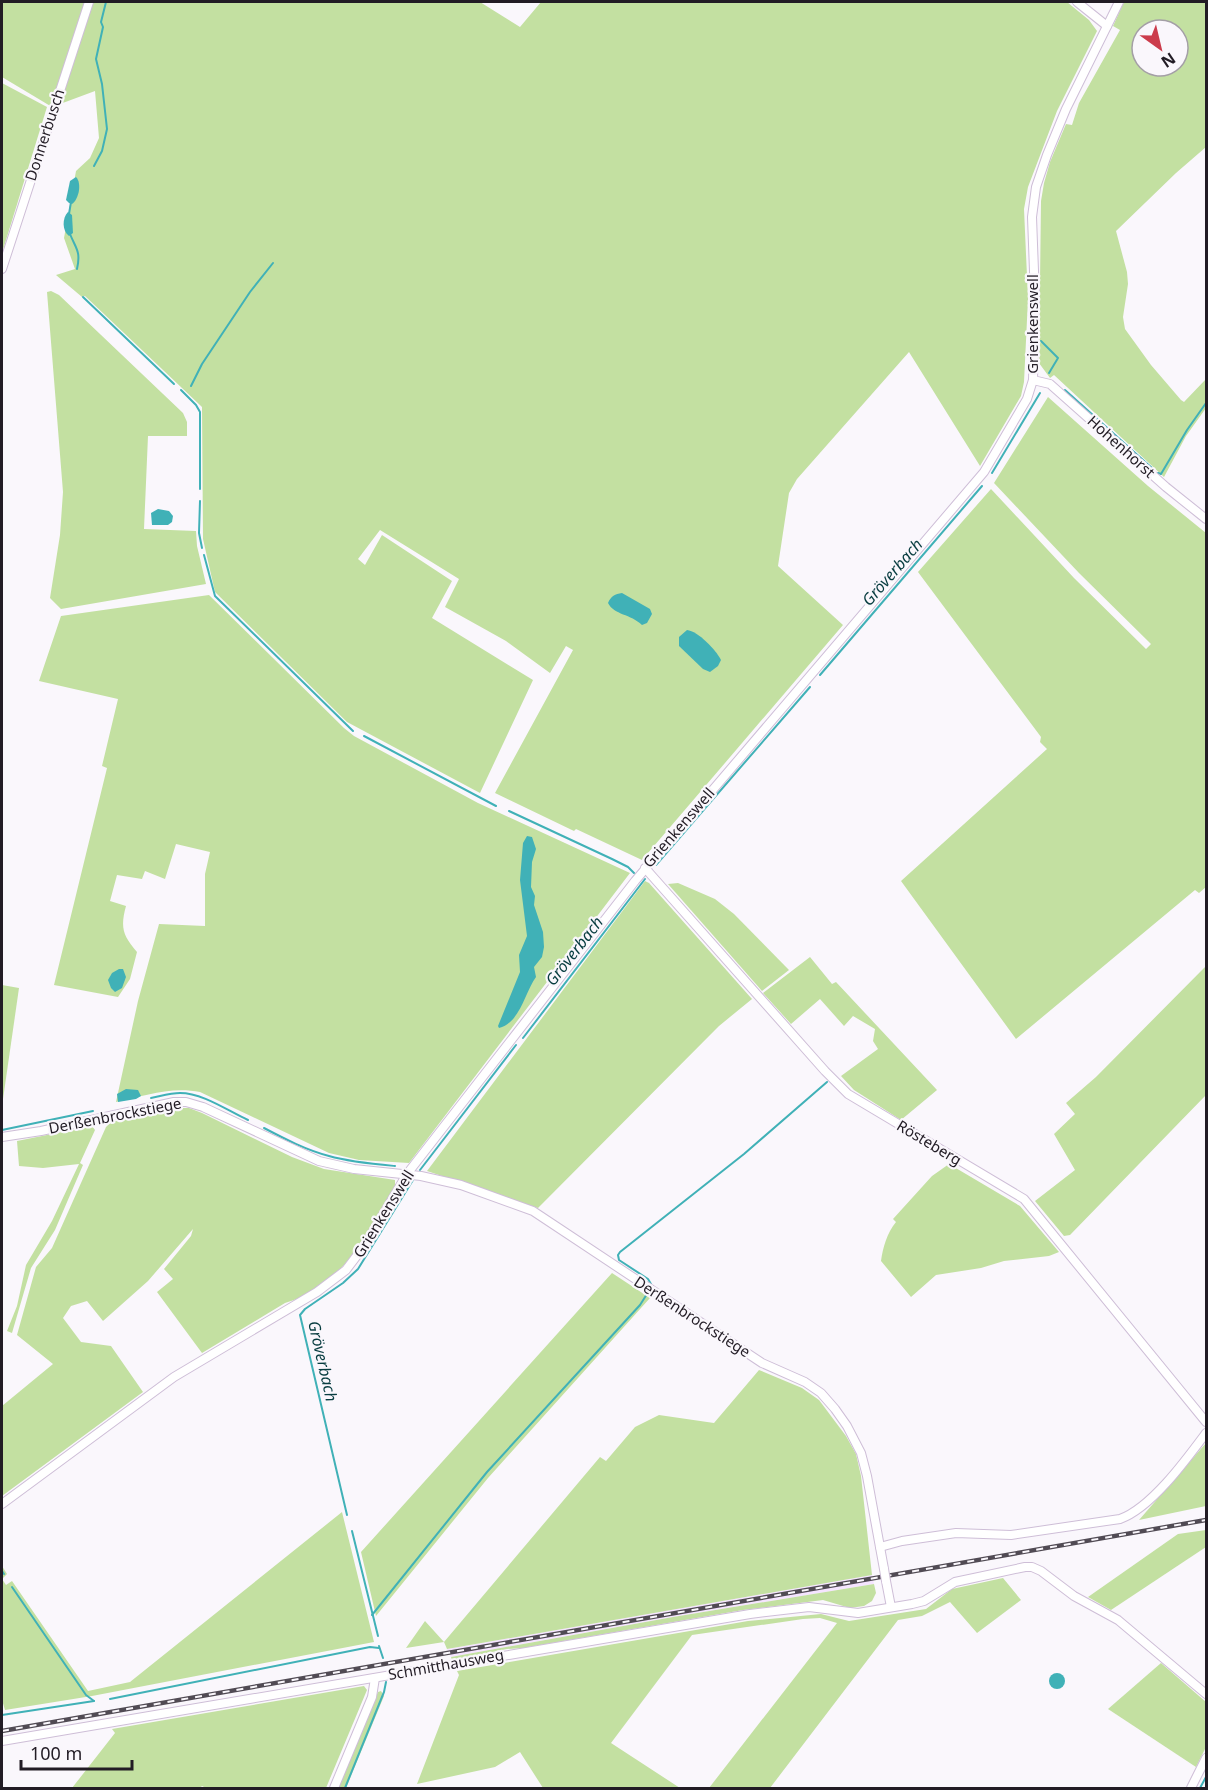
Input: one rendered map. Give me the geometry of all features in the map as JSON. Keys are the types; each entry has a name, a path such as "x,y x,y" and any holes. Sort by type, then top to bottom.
{"street":[{"name":"Donnerbusch","path":"2,269 88,2"},
{"path":"1077,2 1107,26"},
{"name":"Grienkenswell","path":"2,1504 174,1377 337,1278 360,1253 406,1174 645,868 978,480 1027,399 1033,380 1035,298 1032,218 1036,187 1066,109 1119,2"},
{"name":"Hohenhorst","path":"1033,380 1050,384 1166,488 1206,519"},
{"name":"Rösteberg","path":"645,868 848,1094 1024,1199 1206,1422"},
{"name":"Derßenbrockstiege","path":"2,1137 41,1131 165,1104 186,1102 203,1107 319,1161 354,1169 406,1174 461,1185 533,1211 762,1363 805,1382 821,1393 847,1426 861,1453 891,1607"},
{"path":"880,1547 938,1535 970,1533 1011,1535 1108,1522 1128,1516 1146,1503 1206,1433"},
{"path":"891,1607 924,1601 960,1580 1032,1567 1041,1570 1074,1596 1118,1620 1206,1694"},
{"name":"Schmitthausweg","path":"2,1741 750,1614 809,1607 852,1613 891,1607"},
{"path":"334,1788 372,1697 375,1678"},
{"path":"1191,1788 1206,1758"}],"shaded area":[{"path":"872,1575 874,1584 451,1657 447,1649"}],"green space":[{"path":"2,2 480,2 520,27 541,2 1067,2 1089,20 1097,31 1057,111 1028,187 1024,209 1028,299 1024,382 1021,396 980,466 909,352 797,479 789,493 778,566 843,625 642,860 576,829 574,831 495,793 573,650 566,646 550,673 506,641 445,607 459,579 380,530 358,559 365,565 382,535 452,581 432,618 533,680 480,793 347,722 215,592 203,539 202,407 85,296 82,297 56,275 75,269 64,238 76,171 90,158 99,138 95,91 52,107 2,77"},
{"path":"1124,2 1206,2 1206,147 1116,231 1127,272 1128,284 1123,317 1125,329 1151,365 1184,402 1206,379 1206,408 1186,436 1164,477 1054,375 1050,378 1039,363 1041,201 1044,183 1066,124 1072,125 1079,103 1120,30 1113,26"},
{"path":"2,83 47,107 2,253"},
{"path":"51,291 59,295 183,413 187,422 187,436 148,436 144,529 196,531 206,584 61,609 50,598 60,535 63,492 47,292"},
{"path":"1048,397 1148,486 1206,533 1206,887 1199,893 1195,890 1016,1039 901,881 1047,749 1040,742 1041,737 918,572 991,489 1074,578 1146,649 1151,644 1079,573 994,483"},
{"path":"209,595 354,736 478,803 630,873 409,1163 359,1160 329,1153 200,1092 168,1091 116,1102 138,1001 159,924 205,926 205,874 210,852 176,844 165,879 145,871 142,879 117,875 110,901 126,906 123,920 124,931 137,952 130,979 118,997 54,985 107,768 102,766 118,699 39,681 61,616"},
{"path":"645,881 752,999 719,1026 538,1208 427,1171"},
{"path":"678,883 715,899 734,914 789,970 762,991 668,884"},
{"path":"810,957 832,984 836,982 937,1090 901,1120 854,1090 841,1076 878,1049 873,1041 875,1029 853,1016 844,1026 820,999 791,1024 763,993"},
{"path":"1206,966 1206,1095 1070,1235 1064,1236 1035,1201 1075,1170 1054,1134 1075,1114 1066,1103 1096,1077"},
{"path":"2,985 19,988 2,1106"},
{"path":"173,1108 189,1108 202,1113 292,1157 324,1169 395,1180 395,1186 363,1240 338,1271 323,1284 285,1303 202,1353 157,1292 173,1279 164,1269 191,1236 193,1229 148,1281 103,1321 87,1301 71,1306 63,1318 81,1342 111,1346 143,1392 2,1496 2,1406 53,1364 17,1335 36,1267 52,1248 106,1127 111,1122"},
{"path":"92,1126 95,1130 80,1163 83,1165 55,1230 31,1268 12,1333 7,1331 17,1306 26,1265 52,1221 79,1164 43,1168 19,1166 17,1141"},
{"path":"949,1164 1020,1206 1059,1252 1049,1256 1004,1261 981,1268 936,1275 911,1297 881,1261 884,1245 896,1222 893,1219 932,1176"},
{"path":"612,1273 650,1298 488,1478 376,1616 361,1552"},
{"path":"759,1370 802,1388 819,1400 846,1436 856,1454 861,1476 872,1575 447,1649 444,1642 600,1457 606,1461 635,1427 659,1415 714,1423"},
{"path":"1206,1443 1206,1506 1139,1520"},
{"path":"342,1512 374,1642 92,1696 5,1710 2,1700 2,1579 6,1585 12,1581 88,1691 130,1682"},
{"path":"1206,1530 1206,1547 1111,1610 1088,1597 1178,1534"},
{"path":"2,1566 7,1574 2,1579"},
{"path":"1003,1578 1021,1600 977,1633 950,1602 922,1616 898,1620 770,1788 709,1788 837,1623 820,1618 803,1619 692,1635 611,1743 680,1788 543,1788 520,1752 495,1767 417,1784 459,1675 457,1671 748,1621 821,1614 849,1621 926,1609 952,1589"},
{"path":"874,1584 876,1593 872,1601 864,1606 850,1608 823,1600 743,1610 452,1660 451,1657 673,1617"},
{"path":"425,1621 444,1642 406,1648"},
{"path":"1161,1663 1206,1702 1206,1747 1196,1767 1108,1709"},
{"path":"364,1686 367,1690 326,1788 206,1788 202,1786 200,1788 72,1788 115,1733 112,1729"},
{"path":"381,1691 384,1696 346,1788 337,1788 378,1692"}],"water":[{"path":"76,177 79,191 72,204 66,200 70,181"},
{"path":"68,212 72,215 73,233 69,236 64,224"},
{"path":"158,509 169,511 173,516 172,522 168,525 152,525 151,513"},
{"path":"622,593 650,609 652,614 647,623 642,625 611,607 608,603 610,599"},
{"path":"687,630 706,642 721,660 718,666 710,672 703,669 679,646 679,637"},
{"path":"527,836 532,837 536,849 532,862 531,887 543,932 544,947 542,957 534,967 536,977 517,1014 506,1025 499,1028 520,972 519,955 527,936 520,880 523,843"},
{"path":"123,969 126,977 122,988 115,992 108,980 112,973"},
{"path":"126,1089 138,1090 141,1096 118,1102 117,1094"},
{"path":"1054,1673 1060,1673 1065,1681 1063,1687 1054,1689 1049,1684 1049,1678"}],"waterway":[{"path":"94,166 102,151 107,129 102,84 96,59 106,2"},
{"path":"69,214 71,202"},
{"path":"70,234 78,254 77,269"},
{"path":"191,386 202,364 250,292 273,263"},
{"path":"83,297 174,384"},
{"name":"Gröverbach","path":"1041,341 1058,358 1049,373"},
{"path":"181,390 200,412 200,489"},
{"path":"1065,390 1153,469"},
{"name":"Gröverbach","path":"992,473 1040,393"},
{"path":"1158,473 1161,474 1206,403"},
{"name":"Gröverbach","path":"820,675 982,486"},
{"path":"200,501 199,533 202,548"},
{"path":"204,555 215,596 353,731"},
{"name":"Gröverbach","path":"656,865 810,687"},
{"path":"364,736 496,806"},
{"path":"509,811 612,859 628,867 634,873"},
{"name":"Gröverbach","path":"523,1038 645,879"},
{"name":"Gröverbach","path":"420,1170 516,1045"},
{"path":"651,1284 648,1279 619,1260 620,1252 744,1154 827,1082"},
{"path":"151,1098 180,1093 198,1096 248,1120"},
{"path":"2,1130 93,1111"},
{"path":"264,1128 320,1154 395,1166"},
{"name":"Gröverbach","path":"347,1515 300,1315 358,1269 413,1180"},
{"path":"372,1615 487,1472 640,1305 647,1294"},
{"name":"Gröverbach","path":"352,1531 378,1636"},
{"name":"Gröverbach","path":"12,1587 86,1695 94,1701"},
{"name":"Gröverbach","path":"379,1646 383,1658"},
{"name":"Gröverbach","path":"110,1699 370,1647 379,1648"},
{"name":"Gröverbach","path":"345,1788 386,1682"},
{"path":"2,1715 94,1701"},
{"path":"1200,1788 1206,1777"}],"railway":[{"path":"2,1731 1206,1520"}]}
